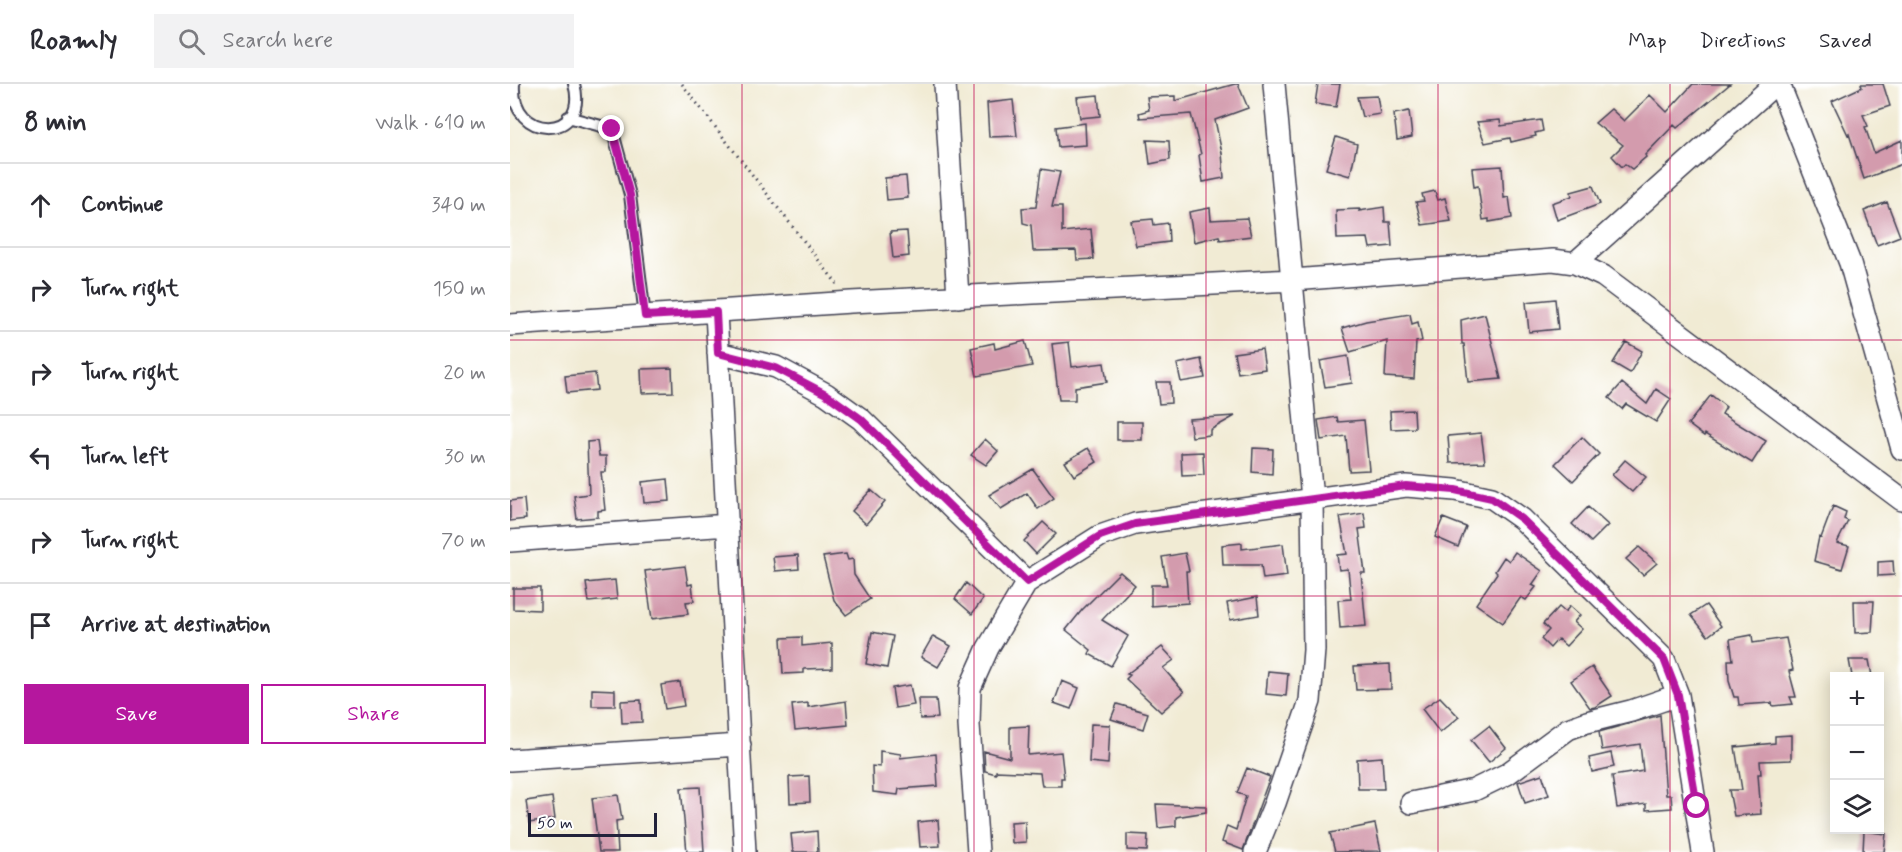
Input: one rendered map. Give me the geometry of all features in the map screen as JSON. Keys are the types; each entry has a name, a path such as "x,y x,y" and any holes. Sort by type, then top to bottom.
{"street":[{"path":"945,84 958,297"},
{"path":"1255,852 1275,803 1310,701 1314,620 1312,499 1274,84"},
{"path":"1575,262 1777,84 1850,263 1902,449"},
{"path":"510,325 851,302 1293,280 1553,260 1575,262 1603,276 1902,500"},
{"path":"716,312 745,852"},
{"path":"718,353 776,368 826,394 861,419 1027,582"},
{"path":"978,852 969,725 970,688 988,648 1027,582 1100,536 1135,524 1406,486 1455,490 1492,498 1522,519 1664,659 1678,695 1703,852"},
{"path":"510,541 728,525"},
{"path":"1411,803 1474,790 1507,774 1568,729 1678,695"},
{"path":"510,760 740,745"}],"lane":[{"path":"514,84 512,100 514,109 526,123 544,128 553,127 568,117 574,108 576,99 574,84"},
{"path":"568,117 612,129 630,195 645,316"}],"path":[{"path":"682,84 851,302"}],"building":[{"path":"1238,84 1248,108 1215,120 1222,153 1224,178 1203,182 1199,155 1201,154 1191,114 1140,118 1139,113 1149,110 1147,97 1175,96 1175,101"},
{"path":"1318,84 1340,84 1336,107 1315,104"},
{"path":"1693,84 1730,84 1677,128 1674,125 1645,155 1646,157 1632,169 1625,164 1622,167 1612,156 1623,145 1595,123 1611,109 1624,121 1650,95 1667,112"},
{"path":"1861,84 1883,84 1890,106 1863,115 1874,153 1902,140 1902,164 1864,179 1849,134 1832,101 1862,87"},
{"path":"1098,95 1100,116 1080,118 1077,97"},
{"path":"1377,96 1380,114 1362,117 1357,97"},
{"path":"1013,100 1017,136 989,137 987,103"},
{"path":"1409,111 1412,137 1397,140 1394,114"},
{"path":"1500,120 1501,126 1541,120 1543,131 1535,133 1536,136 1511,142 1510,138 1485,143 1477,122"},
{"path":"1085,123 1086,145 1058,147 1056,127"},
{"path":"1336,137 1357,144 1350,176 1326,169"},
{"path":"1147,140 1169,141 1170,160 1150,164"},
{"path":"1502,166 1504,198 1509,197 1512,218 1489,222 1489,219 1483,220 1478,186 1474,187 1472,168"},
{"path":"1041,169 1060,172 1052,207 1062,207 1062,232 1091,229 1094,259 1077,260 1076,250 1033,251 1031,225 1023,223 1022,208 1036,207"},
{"path":"906,176 908,198 887,200 885,178"},
{"path":"1593,186 1600,204 1557,220 1552,203 1572,196 1571,192"},
{"path":"1435,191 1438,200 1445,198 1451,221 1422,225 1416,202 1424,201 1422,194"},
{"path":"1887,202 1900,236 1877,245 1864,211"},
{"path":"1384,207 1385,222 1390,222 1392,246 1370,248 1368,238 1337,239 1336,210 1360,209 1359,211"},
{"path":"1210,208 1211,220 1247,218 1251,236 1220,240 1219,236 1194,242 1189,212"},
{"path":"1153,219 1154,225 1168,223 1169,242 1136,246 1131,221"},
{"path":"907,231 909,256 893,258 890,232"},
{"path":"1555,299 1558,329 1529,332 1526,302"},
{"path":"1410,314 1412,324 1418,322 1422,341 1416,342 1414,379 1385,377 1387,341 1350,352 1342,328 1366,321"},
{"path":"1485,314 1501,379 1468,382 1461,320"},
{"path":"1025,341 1032,366 977,376 971,348 994,343 995,349"},
{"path":"1069,342 1072,367 1104,363 1107,382 1075,387 1075,400 1059,400 1052,344"},
{"path":"1626,342 1642,351 1630,373 1613,363"},
{"path":"1262,349 1265,369 1238,373 1234,353"},
{"path":"1348,356 1352,383 1325,387 1320,361"},
{"path":"1201,359 1205,378 1181,382 1177,364"},
{"path":"672,368 673,392 642,393 641,369"},
{"path":"595,373 597,390 567,393 565,376"},
{"path":"1156,382 1170,382 1171,403 1159,404"},
{"path":"1622,383 1647,404 1656,389 1671,399 1656,422 1626,404 1622,409 1609,398"},
{"path":"1711,395 1726,407 1722,414 1766,441 1752,463 1705,434 1704,436 1688,424"},
{"path":"1414,410 1415,428 1391,429 1390,411"},
{"path":"1235,416 1210,430 1210,435 1192,437 1189,419"},
{"path":"1337,417 1338,422 1364,420 1369,470 1349,471 1346,436 1321,440 1318,420"},
{"path":"1117,422 1142,422 1142,440 1117,440"},
{"path":"1481,433 1485,462 1450,463 1448,436"},
{"path":"1582,437 1599,454 1573,481 1555,464"},
{"path":"985,439 998,451 986,465 971,455"},
{"path":"597,441 599,456 606,456 606,472 601,472 605,510 598,511 598,517 577,519 574,496 589,494 587,442"},
{"path":"1088,448 1097,462 1074,476 1065,462"},
{"path":"1253,448 1273,449 1272,474 1252,472"},
{"path":"1203,452 1204,475 1182,476 1181,453"},
{"path":"1625,460 1646,477 1632,492 1612,475"},
{"path":"1033,469 1054,498 1038,509 1027,493 1001,509 989,495"},
{"path":"668,479 670,501 644,503 642,482"},
{"path":"871,490 885,502 866,524 852,511"},
{"path":"524,499 526,519 510,521 510,501"},
{"path":"1833,506 1846,512 1844,519 1848,521 1837,543 1849,546 1842,569 1814,561 1819,537 1821,538"},
{"path":"1588,507 1608,525 1591,542 1572,524"},
{"path":"1364,513 1366,528 1359,529 1365,573 1361,573 1366,626 1340,628 1338,600 1351,599 1348,569 1339,570 1337,555 1347,554 1340,517"},
{"path":"1443,518 1466,527 1458,547 1435,537"},
{"path":"1043,522 1056,534 1036,554 1024,541"},
{"path":"1242,543 1242,549 1283,544 1287,576 1263,579 1261,565 1223,565 1222,545"},
{"path":"1639,547 1657,563 1643,575 1626,559"},
{"path":"1515,552 1542,571 1532,585 1536,587 1526,600 1521,597 1503,623 1476,604 1497,573 1495,571 1504,557 1509,561"},
{"path":"1185,553 1189,571 1186,571 1188,603 1151,606 1151,585 1167,585 1162,557"},
{"path":"846,554 848,560 853,559 854,575 870,599 846,615 834,600 823,557"},
{"path":"798,555 799,569 775,571 773,557"},
{"path":"1893,561 1894,575 1878,576 1878,562"},
{"path":"685,566 688,585 692,584 694,601 686,602 688,614 652,619 645,571"},
{"path":"1120,572 1135,585 1102,620 1128,636 1111,666 1089,654 1091,650 1066,630 1082,610"},
{"path":"615,580 617,599 589,602 586,583"},
{"path":"966,583 983,599 972,614 955,599"},
{"path":"513,588 540,588 540,610 513,609"},
{"path":"1257,597 1259,615 1230,620 1227,603"},
{"path":"1854,601 1874,601 1872,632 1855,633"},
{"path":"1706,605 1721,626 1708,636 1691,615"},
{"path":"1570,606 1580,615 1574,622 1582,629 1566,646 1558,639 1550,648 1541,639 1549,630 1543,624 1559,607 1565,612"},
{"path":"872,632 893,636 887,668 866,664"},
{"path":"1752,635 1753,643 1786,638 1793,670 1789,671 1796,697 1790,697 1793,704 1739,705 1738,697 1734,697 1729,681 1728,660 1733,660 1730,639"},
{"path":"933,636 951,646 938,667 921,657"},
{"path":"802,637 802,646 832,643 832,668 804,669 804,673 783,674 781,638"},
{"path":"1162,647 1174,660 1163,668 1184,692 1161,712 1126,679 1130,675 1127,674"},
{"path":"1849,660 1869,660 1871,672 1851,672"},
{"path":"1390,664 1391,689 1356,690 1354,666"},
{"path":"1592,667 1612,696 1590,708 1571,681"},
{"path":"1268,671 1288,673 1286,696 1266,694"},
{"path":"1062,681 1079,688 1071,709 1054,703"},
{"path":"680,682 684,706 665,709 661,685"},
{"path":"910,685 914,705 895,708 892,688"},
{"path":"592,689 615,690 615,706 592,706"},
{"path":"1440,697 1459,717 1440,733 1422,709"},
{"path":"918,699 936,699 938,718 920,719"},
{"path":"641,700 642,722 622,723 621,701"},
{"path":"846,701 848,725 795,730 792,705 808,703 808,707"},
{"path":"1117,704 1148,713 1143,729 1111,719"},
{"path":"1660,715 1666,795 1671,795 1672,808 1646,810 1646,804 1617,808 1612,776 1643,771 1640,744 1602,750 1599,732"},
{"path":"1091,724 1110,725 1108,764 1089,762"},
{"path":"1029,726 1028,755 1061,752 1064,778 1061,778 1061,786 1042,786 1040,773 996,771 996,774 985,771 984,751 1010,758 1010,727"},
{"path":"1489,726 1506,748 1489,762 1471,740"},
{"path":"1791,735 1791,760 1760,761 1761,774 1758,774 1761,814 1734,816 1729,790 1742,790 1735,747 1775,743 1775,736"},
{"path":"880,751 901,754 900,758 936,754 938,786 899,789 898,795 873,792 872,766 880,767"},
{"path":"1611,753 1614,767 1592,772 1589,758"},
{"path":"1382,757 1384,789 1358,789 1357,759"},
{"path":"1247,768 1270,777 1243,850 1222,842 1227,826 1236,830 1246,796 1237,793"},
{"path":"1542,774 1549,795 1525,803 1518,782"},
{"path":"809,776 810,802 790,803 789,777"},
{"path":"700,787 704,852 687,852 681,788"},
{"path":"618,795 622,820 616,821 618,852 599,852 592,798"},
{"path":"552,797 555,819 529,823 526,801"},
{"path":"1156,804 1206,806 1206,812 1176,817 1176,826 1158,828"},
{"path":"938,820 940,846 920,847 918,822"},
{"path":"1025,821 1026,842 1012,843 1011,822"},
{"path":"1375,824 1381,851 1335,852 1330,833"},
{"path":"817,831 818,852 793,852 791,834"},
{"path":"1127,834 1148,835 1147,851 1127,850"},
{"path":"1864,834 1886,834 1884,852 1863,852"}],"route":[{"path":"612,129 630,195 645,316 716,312 718,353 776,368 826,394 861,419 1027,582 1100,536 1135,524 1406,486 1455,490 1492,498 1522,519 1664,659 1678,695 1697,806"}]}
